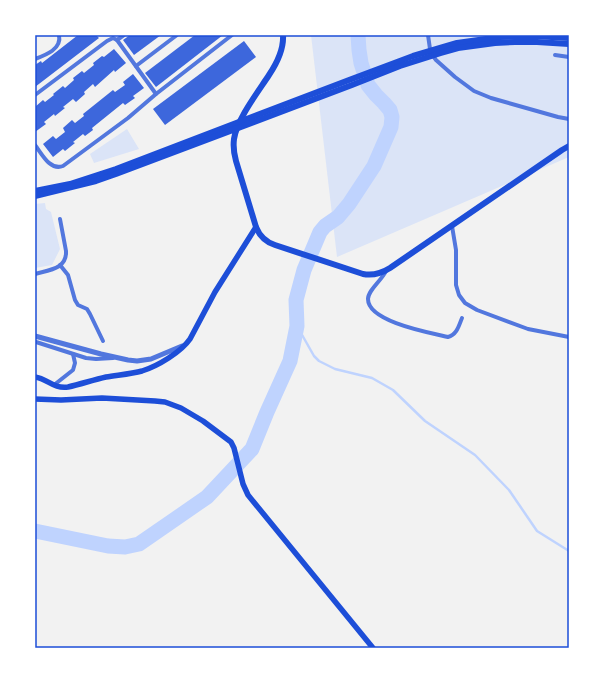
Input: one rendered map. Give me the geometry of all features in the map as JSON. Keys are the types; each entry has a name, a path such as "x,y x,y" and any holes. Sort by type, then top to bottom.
{"main road":[{"path":"283,35 283,45 279,57 241,120 234,138 235,156 256,228 263,239 269,243 360,272 371,275 379,273 386,270 478,209 569,146"},
{"path":"35,196 96,181 164,156 413,56 500,37 551,36 569,38"},
{"path":"35,191 70,184 92,177 222,132 458,46 515,42 569,44"},
{"path":"35,377 54,386 68,387 107,377 144,370 180,351 186,345 215,292 256,228"},
{"path":"35,399 61,400 102,398 164,402 181,408 203,421 229,440 234,446 245,488 250,497 373,648"}],"street":[{"path":"35,59 48,54 56,48 60,43 59,35"},
{"path":"117,40 124,35"},
{"path":"136,66 177,35"},
{"path":"35,145 51,165 59,168 63,166 128,118 156,94 232,35"},
{"path":"428,35 431,53 436,60 474,91 491,98 569,120"},
{"path":"35,95 111,39 117,40 156,94"},
{"path":"555,55 569,57"},
{"path":"35,274 52,269 64,261 66,254 60,219"},
{"path":"452,226 456,250 456,285 459,295 465,303 477,310 528,329 569,337"},
{"path":"60,265 69,277 73,297 76,302 89,312 95,321 103,341"},
{"path":"386,270 383,277 370,293 368,299 372,309 380,316 404,326 448,337 455,333 462,318"},
{"path":"35,340 42,338 115,358 133,361 146,360 160,356 186,345"},
{"path":"35,340 90,359 115,358"},
{"path":"54,386 73,370 75,363 73,354"}],"shaded area":[{"path":"311,35 569,35 569,157 337,257"},
{"path":"127,129 139,149 94,163 90,154"},
{"path":"45,203 46,209 51,212 60,249 52,265 35,268 35,204"}],"building":[{"path":"78,35 96,35 99,38 35,87 35,65 41,61 42,63"},
{"path":"130,35 161,35 134,55 123,40"},
{"path":"195,35 223,35 156,87 145,73"},
{"path":"244,41 256,57 165,125 153,109"},
{"path":"114,49 126,63 115,72 114,70 95,87 93,84 76,102 73,99 55,116 54,114 44,122 46,124 35,132 35,107 43,100 45,102 63,86 65,88 74,80 73,78 82,71 84,73 94,65 93,63"},
{"path":"133,74 144,88 133,96 135,98 125,105 123,103 92,128 93,130 85,136 83,134 65,151 63,149 53,157 43,144 53,136 56,139 65,132 63,128 72,120 75,123 84,116 83,114 113,90 115,92 125,85 123,82"}],"waterway":[{"path":"35,531 108,546 125,547 139,544 207,497 252,449 290,361 297,326 296,300 304,270 320,232 325,226 338,217 349,204 374,166 391,127 392,117 390,110 368,85 361,63 358,35"},
{"path":"297,326 314,356 319,361 335,369 372,378 393,390 425,421 475,455 509,490 537,531 569,551"}]}
